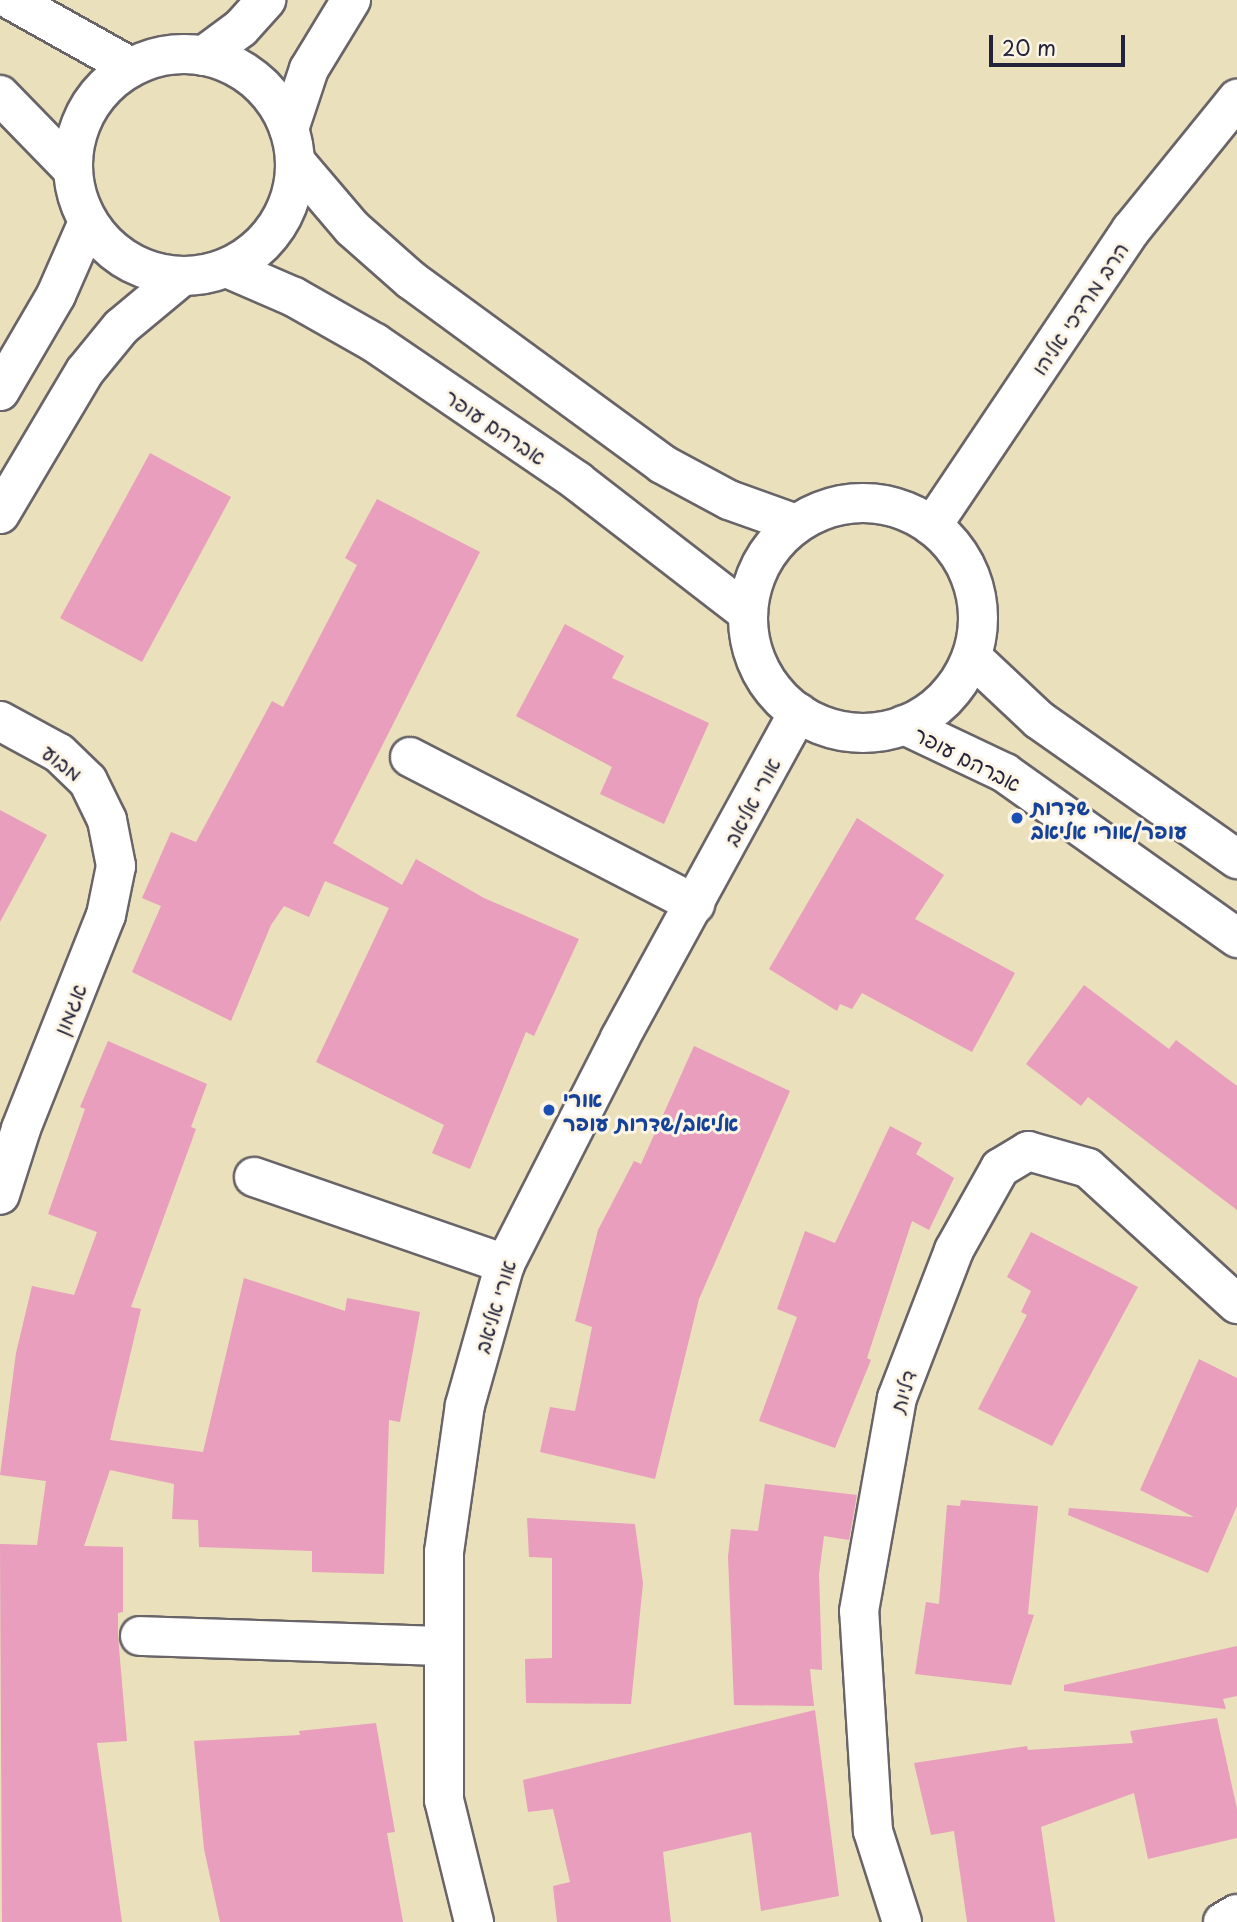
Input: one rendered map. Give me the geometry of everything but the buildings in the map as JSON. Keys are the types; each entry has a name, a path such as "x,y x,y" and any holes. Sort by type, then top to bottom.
{"street":[{"path":"10,0 131,67"},
{"path":"203,56 241,29 266,0"},
{"path":"351,0 309,68 292,145 292,193 282,218 248,257 227,268 181,277 144,270 111,250 88,222 76,197 72,169 74,142 84,115 95,97 131,67 178,54 203,56 254,79 274,100 292,145 352,228 411,280 662,464 729,500 796,524"},
{"path":"0,95 72,169"},
{"name":"הרב מרדכי אליהו","path":"932,526 1131,230 1237,99"},
{"path":"0,391 56,295 88,222"},
{"name":"אברהם עופר","path":"227,268 294,297 375,343 577,481 748,613"},
{"path":"0,514 85,371 121,327 181,277"},
{"path":"869,503 907,512 932,526 953,547 974,590 978,629 972,657 945,699 904,725 849,732 799,713 776,693 760,669 750,641 748,613 761,562 796,524 822,510 869,503"},
{"path":"972,657 1039,720 1237,859"},
{"name":"אורי אליאב","path":"474,1922 444,1800 443,1552 465,1405 505,1264 799,713"},
{"name":"מבוע","path":"0,722 59,753 88,781 107,820"},
{"name":"אברהם עופר","path":"904,725 1005,773 1237,938"},
{"path":"410,757 695,904"},
{"name":"אגמון","path":"0,1195 21,1129 106,915 116,866 107,820"},
{"name":"דליות","path":"902,1922 873,1831 859,1611 897,1398 954,1250 1000,1168 1028,1151 1088,1168 1237,1304"},
{"path":"254,1177 505,1264"},
{"path":"140,1636 444,1646"},
{"path":"1223,1922 1237,1914"}],"place":[{"name":"שדרות עופר/אורי אליאב","path":"1017,818"},
{"name":"אורי אליאב/שדרות עופר","path":"549,1110"}]}
